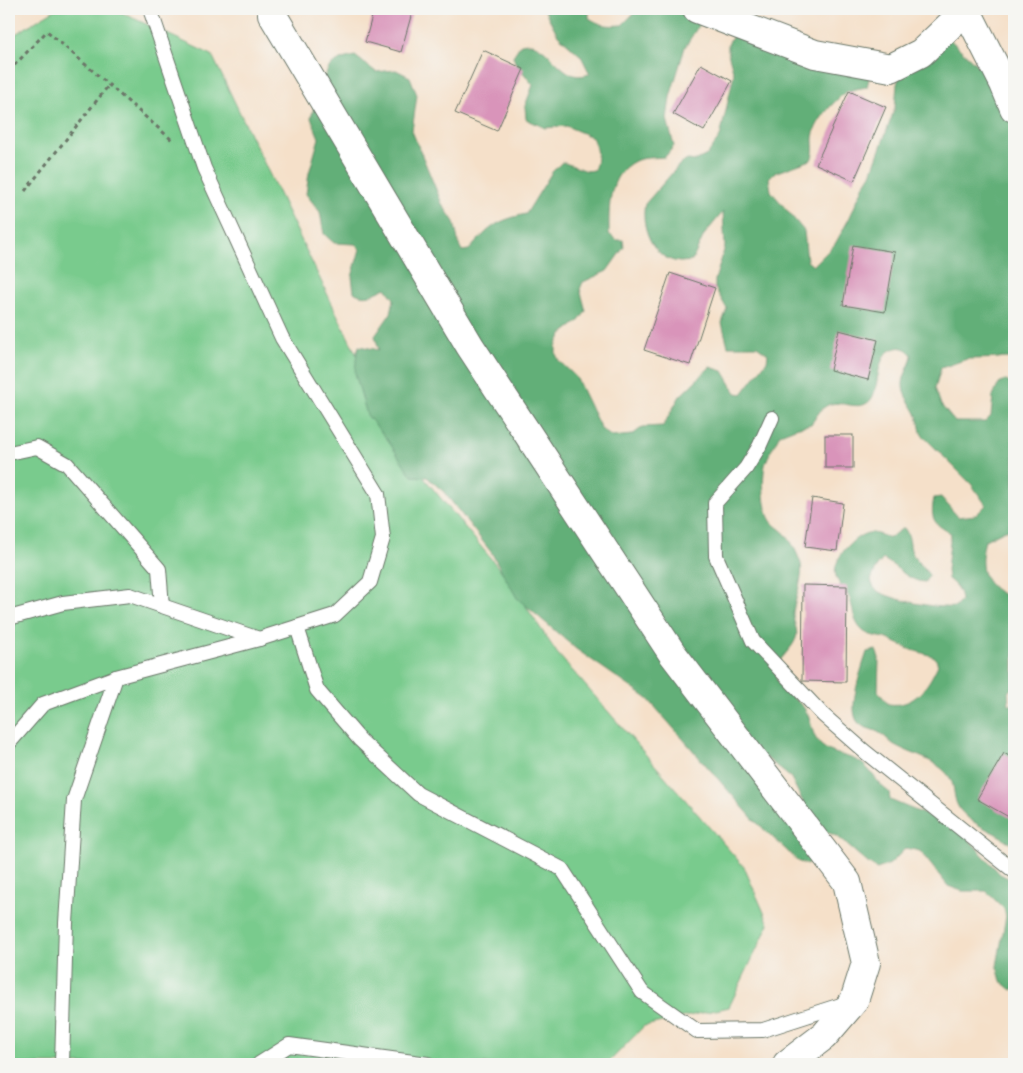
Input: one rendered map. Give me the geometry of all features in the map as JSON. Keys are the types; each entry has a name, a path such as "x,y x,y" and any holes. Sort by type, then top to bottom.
{"street":[{"path":"697,9 815,54 891,68 920,53 966,9 1014,108"},
{"path":"272,10 470,346 672,654 847,882 866,963 854,1001 824,1036 787,1064"}],"lane":[{"path":"9,743 43,704 116,677 259,639 335,615 370,582 383,538 378,494 282,338 204,168 150,9"},
{"path":"772,418 759,447 746,468 715,503 716,556 752,641 830,721 871,757 1014,872"},
{"path":"9,453 37,447 67,464 159,569 162,606"},
{"path":"9,618 63,603 130,596 259,639"},
{"path":"298,627 317,690 360,740 418,794 562,869 642,992 697,1031 764,1030 854,1001"},
{"path":"62,1064 66,923 74,800 116,677"},
{"path":"259,1064 289,1045 338,1058 428,1064"}],"path":[{"path":"9,71 47,31 204,168"},
{"path":"25,191 109,85"}],"green space":[{"path":"56,9 114,9 212,55 405,455 507,578 557,653 744,867 769,924 729,1007 644,1026 607,1064 9,1064 9,38"},
{"path":"544,9 589,9 589,18 601,24 622,25 638,9 709,9 685,47 670,97 667,119 674,146 665,157 646,158 635,161 626,167 614,183 610,203 609,234 616,240 623,240 624,247 607,271 583,282 580,289 586,311 579,321 562,334 556,346 556,354 559,361 576,377 601,429 612,437 632,435 643,427 663,426 680,396 710,367 723,371 736,393 742,394 767,361 768,354 757,346 728,346 722,323 727,309 715,288 715,280 725,247 723,212 704,235 692,261 680,262 662,255 650,241 645,222 645,204 681,163 688,160 695,161 707,155 720,137 734,74 728,53 728,45 731,38 738,33 870,74 867,87 848,91 823,116 814,133 811,160 774,173 769,178 771,191 804,231 807,261 813,266 835,244 871,174 895,108 897,84 908,50 943,33 978,66 1014,66 1014,358 967,359 941,368 935,388 941,405 955,422 985,422 991,416 993,396 999,383 1005,380 1014,386 1014,529 1005,530 985,540 982,566 983,572 990,584 1014,604 1014,686 1008,692 1009,705 1014,705 1014,847 1001,837 973,822 961,811 955,800 953,784 947,773 930,761 893,744 878,732 863,726 856,719 854,712 855,695 867,652 876,650 879,658 878,691 888,704 906,703 913,699 925,688 938,665 935,657 909,649 888,639 869,634 860,628 850,599 836,576 837,563 844,550 862,535 873,533 890,538 904,528 908,535 913,555 929,575 925,582 919,581 908,577 883,559 877,566 871,580 874,588 883,594 915,603 938,607 956,607 961,600 960,593 948,579 947,570 951,533 940,527 934,520 932,511 934,498 941,497 958,517 976,515 986,505 972,485 922,435 919,421 905,395 903,384 912,355 901,348 889,351 881,362 872,398 867,403 856,406 838,403 826,406 811,424 780,434 765,465 763,486 768,516 789,539 802,569 793,612 797,635 777,666 776,677 778,683 781,688 804,708 815,738 822,746 864,765 889,792 890,800 950,825 965,835 1000,874 1014,881 1014,989 1012,990 1001,981 997,966 1006,916 1004,909 986,891 962,891 948,886 920,851 906,848 890,864 877,869 838,837 815,826 791,778 763,755 818,848 813,861 806,864 799,862 754,820 648,699 576,649 517,598 491,552 444,492 427,477 412,476 386,438 367,415 355,373 357,352 359,346 379,350 375,336 391,313 394,299 386,288 366,296 354,292 352,277 360,249 355,244 334,243 324,234 320,212 306,194 309,173 319,138 311,118 320,85 330,66 342,59 355,56 376,72 396,70 410,77 417,95 412,131 442,204 454,222 459,245 462,251 469,250 482,236 500,222 526,214 552,172 562,162 587,171 594,170 596,166 597,154 592,137 566,126 545,128 526,119 525,106 533,85 515,62 513,56 521,44 529,43 536,45 567,72 580,76 590,74 581,56 558,35"}],"building":[{"path":"374,9 413,9 401,52 365,42"},
{"path":"483,50 524,69 497,131 455,113"},
{"path":"701,64 732,81 704,131 673,114"},
{"path":"849,91 886,107 854,181 816,164"},
{"path":"853,245 895,252 885,312 843,305"},
{"path":"670,273 715,288 690,365 644,350"},
{"path":"839,330 878,340 868,380 830,370"},
{"path":"825,435 853,435 853,468 825,468"},
{"path":"812,498 843,503 837,551 805,547"},
{"path":"803,585 847,586 846,682 802,681"},
{"path":"1004,753 1014,759 1014,820 977,799"}]}
